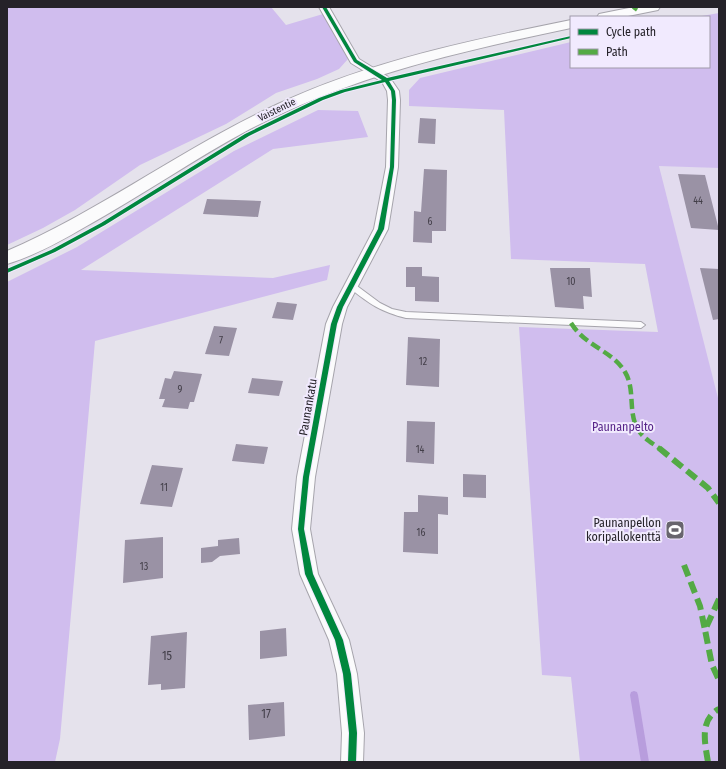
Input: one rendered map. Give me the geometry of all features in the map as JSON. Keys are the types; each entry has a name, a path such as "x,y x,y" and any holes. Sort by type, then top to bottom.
{"street":[{"name":"Paunankatu","path":"324,7 355,62 386,80 393,91 395,115 392,167 381,230 353,286 340,307 334,324 306,478 301,529 309,574 339,640 347,674 352,732 352,762"},
{"path":"609,16 653,7"},
{"name":"Vaistentie","path":"7,258 80,224 245,126 314,93 372,72 463,46 570,24"}],"lane":[{"path":"353,286 375,305 387,311 406,315 641,325"}],"shaded area":[{"path":"659,165 719,168 719,406"}],"green space":[{"path":"7,7 271,7 286,25 323,14 348,59 339,69 317,79 276,93 226,124 140,165 75,210 43,228 7,245"},
{"name":"Paunanpelto","path":"719,13 719,168 659,166 719,402 719,762 580,762 571,677 542,675 519,327 658,332 645,264 511,259 504,110 409,106 409,90 420,78 570,42 570,68 710,68 710,16 702,16"},
{"path":"318,110 358,111 368,137 273,149 81,270 273,278 330,265 327,280 95,341 60,739 55,762 7,762 7,282 77,247 234,151"}],"building":[{"path":"420,118 436,119 435,144 418,143"},
{"path":"424,169 447,170 446,231 432,231 432,243 413,242 414,211 421,212"},
{"path":"678,174 705,175 719,230 691,228"},
{"path":"207,199 261,201 258,217 203,214"},
{"path":"406,267 422,267 422,276 439,277 439,302 415,301 415,287 406,287"},
{"path":"550,268 590,268 592,297 583,296 584,309 555,307"},
{"path":"700,268 719,269 719,319 713,320"},
{"path":"277,302 297,304 293,320 272,318"},
{"path":"214,326 237,328 229,356 205,354"},
{"path":"408,337 440,339 439,387 406,385"},
{"path":"174,371 202,374 194,402 190,402 188,409 162,407 165,399 159,399 165,378 171,379"},
{"path":"252,378 283,381 279,396 248,393"},
{"path":"407,421 435,422 434,464 406,462"},
{"path":"236,444 268,447 264,464 232,461"},
{"path":"152,465 183,468 172,507 140,504"},
{"path":"463,474 486,475 486,498 463,497"},
{"path":"418,495 448,497 448,515 438,514 438,554 403,552 404,512 418,512"},
{"path":"163,537 163,578 123,583 125,540"},
{"path":"239,538 240,554 220,556 212,562 201,563 201,548 218,546 218,540"},
{"path":"286,628 287,656 260,659 260,631"},
{"path":"187,632 185,688 161,690 161,684 148,685 151,636"},
{"path":"284,702 285,736 249,740 248,705"}],"waterway":[{"path":"634,695 645,762"}],"marked path":[{"path":"633,7 637,10"},
{"path":"571,323 584,339 613,359 625,372 630,386 634,417 639,432 708,488 719,503"},
{"path":"684,565 700,606 705,630"},
{"path":"719,599 715,611 705,630 712,665 719,680"},
{"path":"708,762 704,732 708,718 712,713 719,709"}],"cycle path":[{"path":"324,7 355,61 386,80 393,91 394,100 392,167 381,229 340,307 334,324 306,477 301,529 309,574 339,640 347,674 353,733 352,762"},
{"path":"7,271 53,251 103,224 247,135 321,99 343,91 409,74 570,37"}],"place":[{"name":"Paunanpellon koripallokenttä","path":"675,530"}]}
